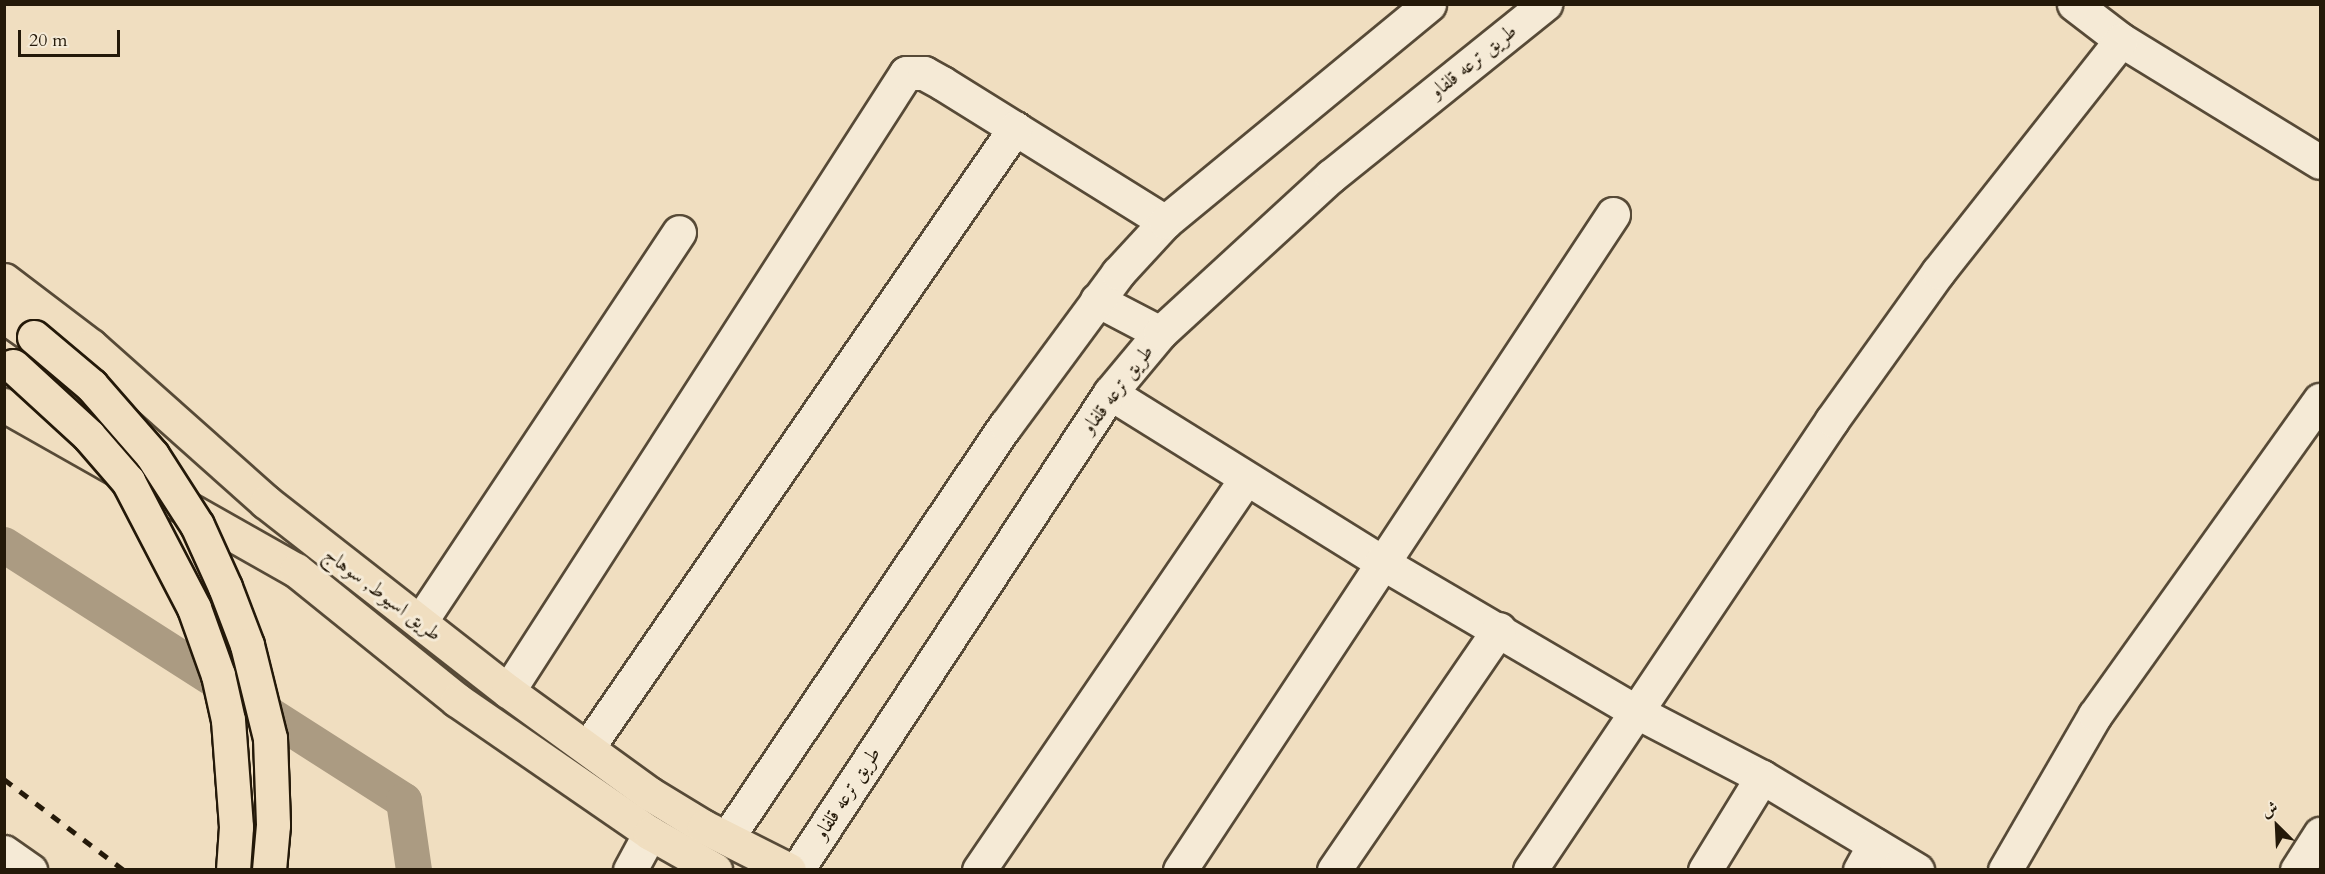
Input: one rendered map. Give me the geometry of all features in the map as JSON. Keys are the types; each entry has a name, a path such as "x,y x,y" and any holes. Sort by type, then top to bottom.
{"main road":[{"name":"طريق اسيوط, سوهاج","path":"4,280 91,346 266,502 508,691 650,794 789,870"},
{"path":"4,316 34,337 91,385 152,455 197,525 225,587 250,656 270,738 273,825 269,870"},
{"path":"9,363 89,436 128,481 194,608 218,675 228,720 236,827 233,870"},
{"path":"110,467 155,404"},
{"name":"طريق اسيوط, سوهاج","path":"4,405 110,467 165,493 296,570 457,700 650,833 715,870"}],"street":[{"path":"727,838 1006,425 1097,300 1165,222 1429,4"},
{"name":"طريق ترعه قلفاو","path":"797,870 1110,393 1160,333 1331,176 1545,4"},
{"path":"2074,4 2121,40 2320,162"},
{"path":"1530,870 1892,337 2015,171 2121,40"},
{"path":"508,691 898,79 906,73 924,73 1015,128 1146,213 1165,222"},
{"path":"588,747 1015,128"},
{"path":"1180,870 1612,214"},
{"path":"420,622 679,232"},
{"path":"1097,300 1160,333"},
{"path":"1110,393 1382,562 1637,712 1762,777 1867,857 1917,870"},
{"path":"2005,870 2095,715 2320,400"},
{"path":"979,870 1246,479"},
{"path":"1334,870 1499,629"},
{"path":"1705,870 1762,777"},
{"path":"630,870 650,833"},
{"path":"2297,870 2320,834"},
{"path":"4,852 30,870"}],"waterway":[{"path":"4,545 404,801 414,870"}],"railway":[{"path":"4,779 124,870"}]}
